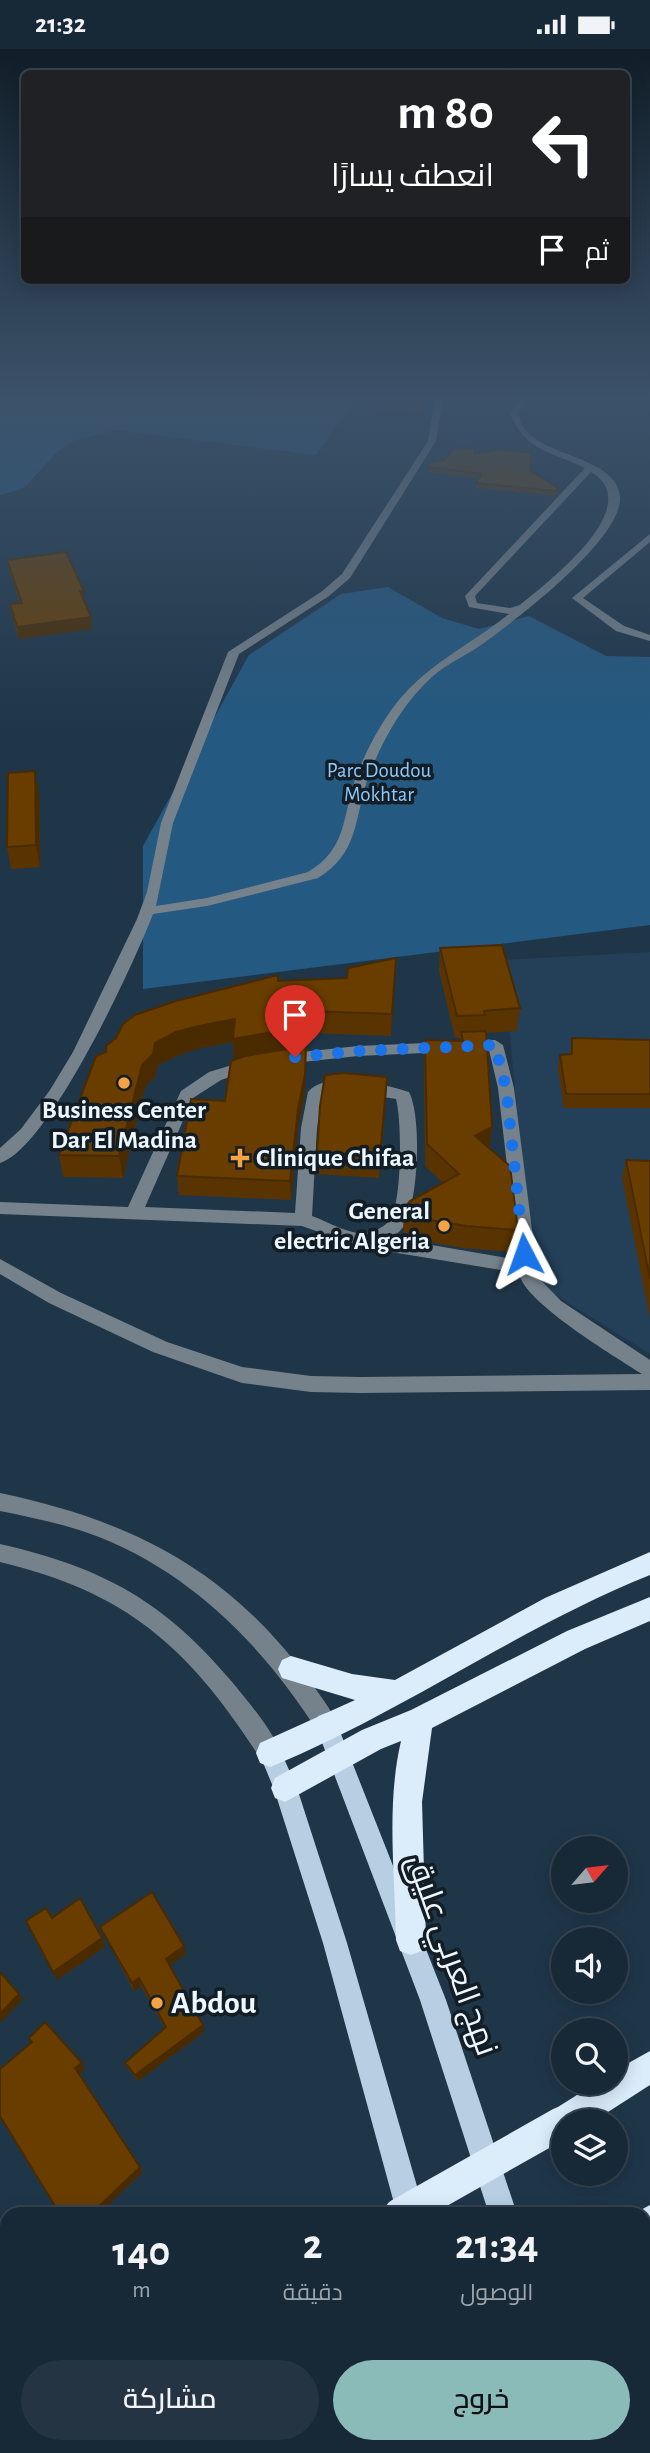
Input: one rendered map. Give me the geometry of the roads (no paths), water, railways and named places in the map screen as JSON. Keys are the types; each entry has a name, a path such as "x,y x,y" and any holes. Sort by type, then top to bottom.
{"highway":[{"path":"270,1753 326,1724 398,1693 530,1618 603,1581 650,1563"},
{"path":"285,1788 372,1739 419,1720 576,1640 650,1609"},
{"path":"290,1669 352,1687 398,1693"},
{"path":"411,1940 408,1801 413,1743 419,1720"},
{"path":"412,2207 561,2123 650,2067"}],"main road":[{"name":"نهج العربي عليق","path":"326,1724 411,1940 501,2207"},
{"path":"270,1753 285,1788 335,1943 409,2207"}],"street":[{"path":"0,1157 27,1133 56,1094 81,1052 147,911 154,892 167,823 234,652 325,594 346,576 388,510"},
{"path":"524,607 510,611 473,605 470,596 550,510"},
{"path":"147,911 207,902 313,875 326,869 351,831 362,779 401,703 430,673 474,645 524,607 578,558 603,529 613,510"},
{"path":"650,537 577,598 612,624 640,637 650,638"},
{"path":"134,1213 187,1095 215,1076 245,1065 295,1057 358,1051 495,1045 506,1088 529,1279 555,1306 650,1370"},
{"path":"303,1220 309,1128 316,1092 330,1086 396,1093 406,1102 408,1115 405,1199 393,1230 361,1240"},
{"path":"0,1208 303,1220 361,1240 527,1268"},
{"path":"0,1266 55,1298 160,1347 242,1375 311,1384 360,1385 650,1382"},
{"path":"0,1502 96,1527 142,1546 179,1569 255,1631 290,1669 326,1724"},
{"path":"0,1553 70,1573 143,1609 172,1633 230,1697 270,1753"}],"place":[{"name":"Business Center Dar El Madina","path":"124,1083"},
{"name":"Clinique Chifaa","path":"240,1158"},
{"name":"General electric Algeria","path":"444,1226"},
{"name":"Abdou","path":"157,2003"}],"park label":[{"name":"Parc Doudou Mokhtar","path":"379,782"}]}
